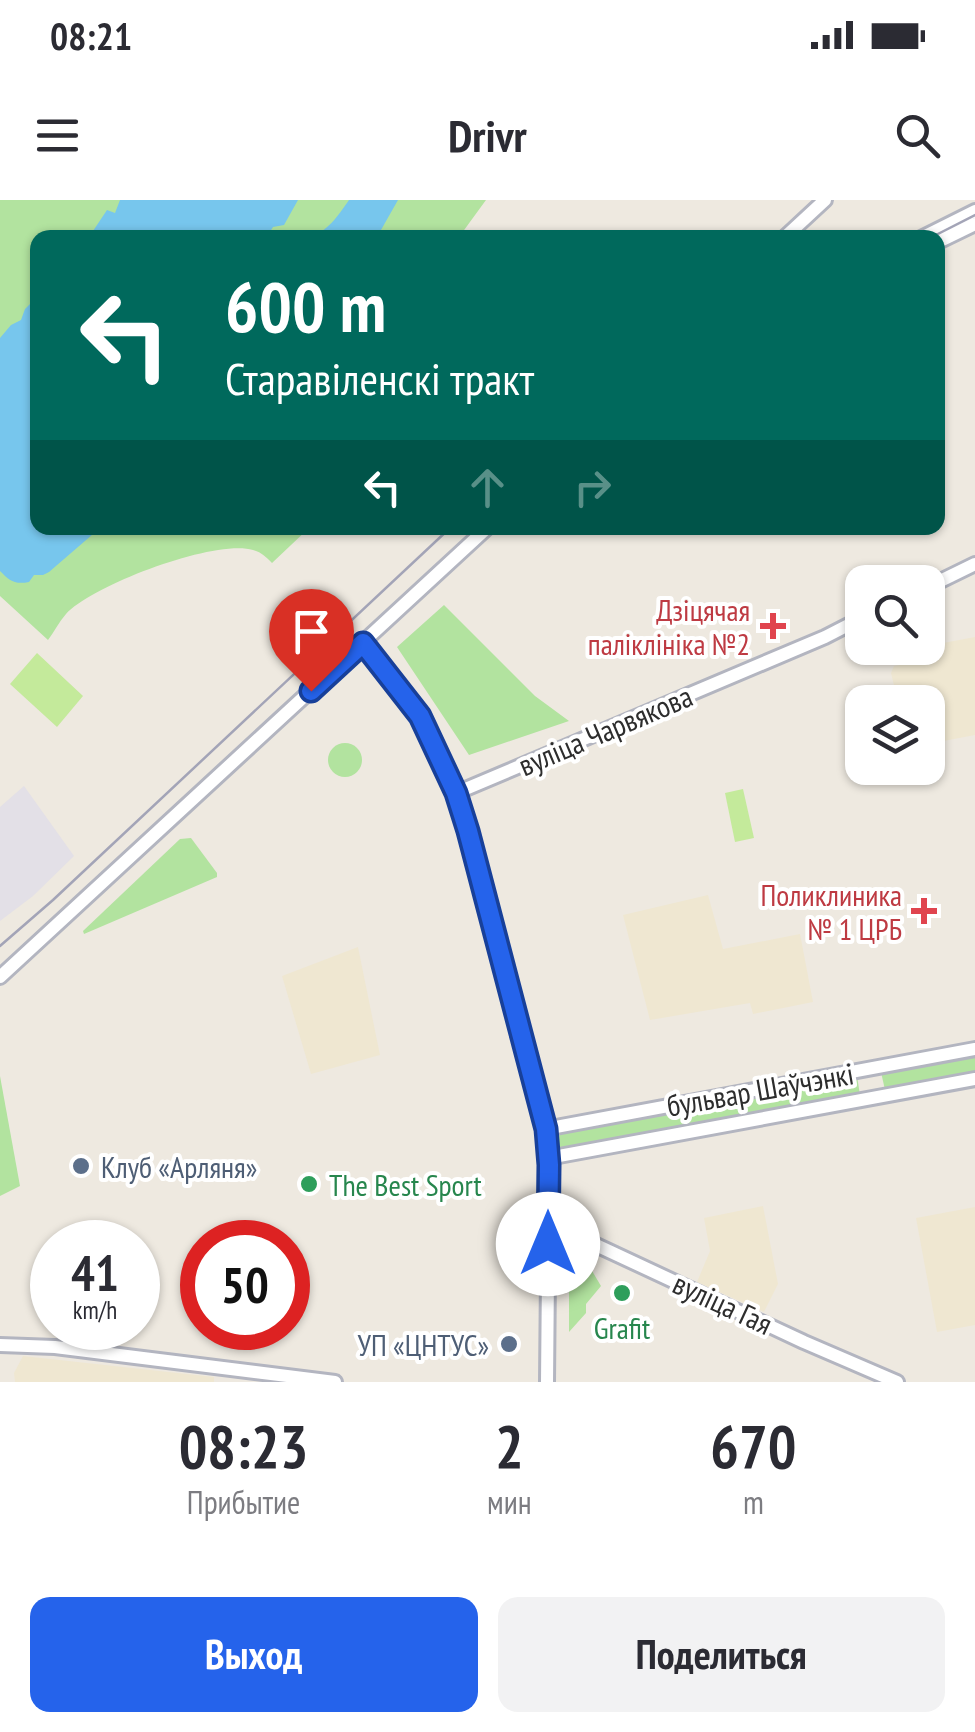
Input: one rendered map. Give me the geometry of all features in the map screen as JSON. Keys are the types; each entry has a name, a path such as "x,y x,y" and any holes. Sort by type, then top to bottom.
{"main road":[{"path":"793,230 825,200"},
{"path":"937,230 975,211"},
{"path":"945,239 975,224"},
{"path":"0,977 479,535"},
{"path":"945,579 975,564"},
{"name":"вуліца Чарвякова","path":"456,793 845,626"},
{"path":"363,643 420,716 456,793 546,1129 547,1382"},
{"name":"бульвар Шаўчэнкі","path":"546,1129 975,1049"},
{"name":"бульвар Шаўчэнкі","path":"548,1158 975,1078"},
{"name":"вуліца Гая","path":"548,1226 897,1382"},
{"path":"0,1345 55,1348 335,1382"}],"shaded area":[{"path":"975,637 975,735 945,741 945,685 894,685 891,673 899,665 945,665 945,643"},
{"path":"24,786 74,856 0,921 0,807"},
{"path":"708,895 723,949 800,934 813,1002 753,1014 750,1003 650,1020 623,915"},
{"path":"358,947 380,1055 311,1074 282,976"},
{"path":"763,1206 778,1284 764,1312 697,1282 710,1251 704,1218"},
{"path":"975,1207 975,1325 937,1332 916,1218"},
{"path":"23,1356 214,1377 214,1382 15,1382 14,1373"}],"green space":[{"path":"0,200 486,200 464,230 30,230 30,535 302,535 272,563 256,551 235,548 184,558 127,578 80,602 48,640 0,596"},
{"path":"444,605 535,696 569,721 469,755 397,647"},
{"path":"37,653 83,696 57,727 10,684"},
{"path":"345,743 357,748 362,760 357,772 345,777 333,772 328,760 333,748"},
{"path":"743,789 754,838 735,842 725,793"},
{"path":"191,838 217,877 84,934 180,839"},
{"path":"975,1054 975,1074 885,1090 881,1072"},
{"path":"0,1076 20,1186 0,1196"},
{"path":"857,1076 860,1095 562,1151 555,1141 558,1135 570,1130"},
{"path":"569,1243 576,1244 601,1286 586,1304 586,1313 569,1332"}],"water":[{"path":"120,200 298,200 284,225 271,230 94,230 107,210 115,213"},
{"path":"349,200 398,200 381,230 324,230"},
{"path":"30,304 30,535 92,535 49,572 19,583 0,571 0,338 21,320"}],"tram line":[{"path":"945,230 975,215"},
{"path":"0,946 443,535"}],"place":[{"name":"Дзіцячая паліклініка №2","path":"773,626"},
{"name":"Поликлиника № 1 ЦРБ","path":"924,911"},
{"name":"Клуб «Арляня»","path":"81,1166"},
{"name":"The Best Sport","path":"309,1184"},
{"name":"Grafit","path":"622,1293"},
{"name":"УП «ЦНТУС»","path":"509,1344"}],"route":[{"path":"311,691 363,643 420,716 449,775 468,831 546,1129 548,1244"}]}
